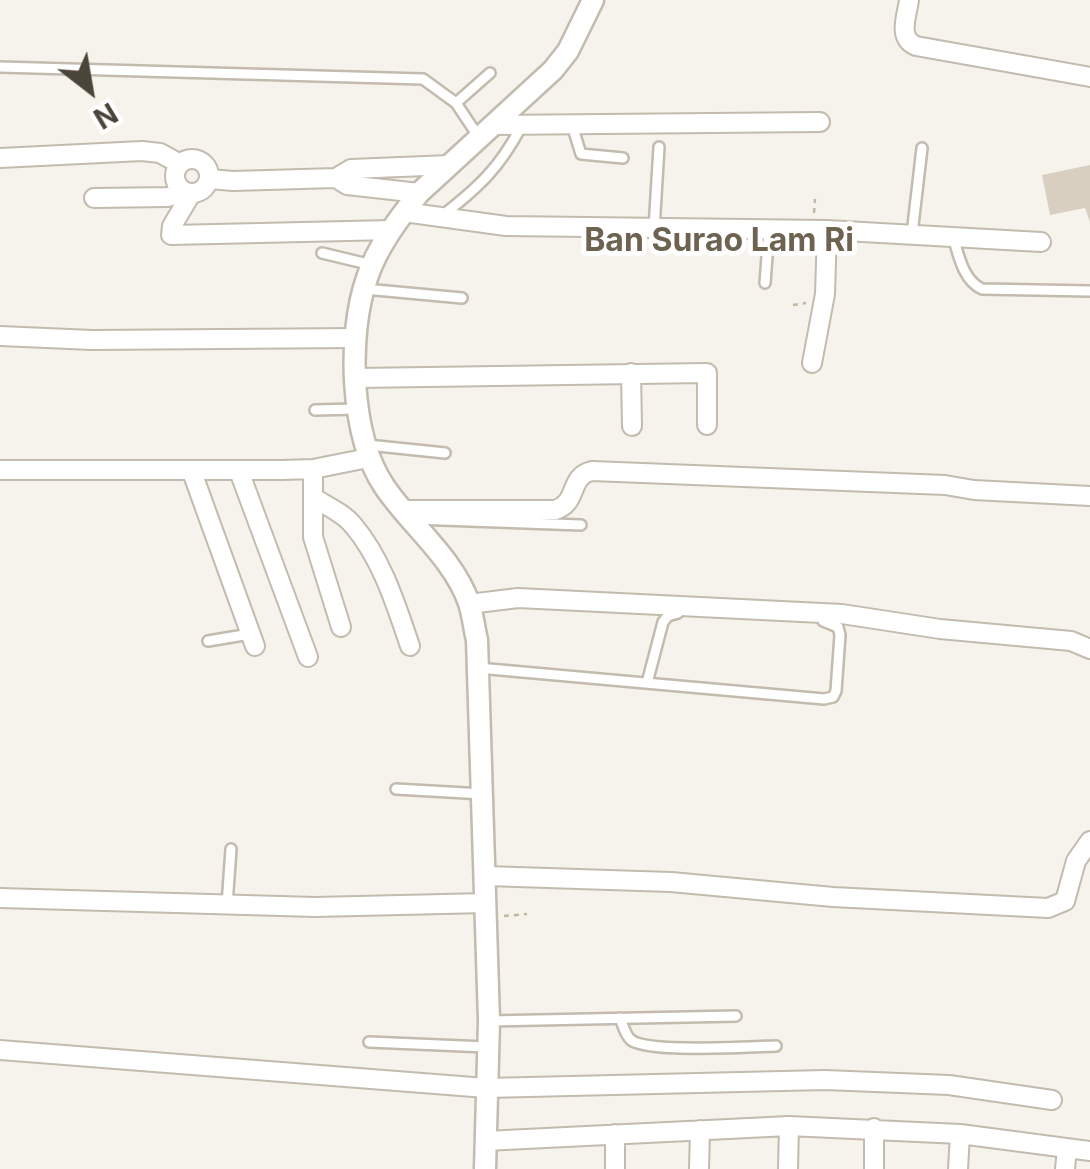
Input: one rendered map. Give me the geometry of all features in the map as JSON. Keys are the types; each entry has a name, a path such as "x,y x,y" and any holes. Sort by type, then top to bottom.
{"street":[{"path":"910,0 904,35 916,46 1090,77"},
{"path":"485,1169 489,1021 477,640 470,604 449,565 404,514 366,451 359,408 356,338 372,265 404,212 419,193 553,70 568,51 587,1"},
{"path":"487,132 522,124 820,122"},
{"path":"0,158 142,151 180,164"},
{"path":"94,198 168,197 188,193 203,190 210,178 208,168 200,161 190,159 180,164 175,176 188,193"},
{"path":"210,178 336,178 351,169 450,166"},
{"path":"336,178 347,185 419,193"},
{"path":"188,193 172,226 172,235 392,230"},
{"path":"404,212 506,226 827,230 1041,242"},
{"path":"812,364 824,294 827,230"},
{"path":"0,336 92,340 356,338"},
{"path":"631,373 632,426"},
{"path":"357,378 707,373 707,424"},
{"path":"0,470 192,472 313,468 366,451"},
{"path":"313,468 313,537 341,627"},
{"path":"240,471 308,657"},
{"path":"404,514 554,510 572,500 577,479 592,471 945,485 1090,496"},
{"path":"192,472 253,640"},
{"path":"314,498 344,517 368,547 392,595 410,646"},
{"path":"470,604 492,598 518,598 842,614 940,629 1072,641 1090,649"},
{"path":"486,876 671,882 834,897 1048,908 1065,900 1076,861 1090,842"},
{"path":"0,898 486,910"},
{"path":"0,1050 486,1088 825,1080 949,1085 1052,1100"},
{"path":"485,1142 789,1126 960,1134 1090,1150"},
{"path":"788,1169 789,1126"},
{"path":"874,1128 874,1169"},
{"path":"700,1130 700,1169"},
{"path":"615,1169 616,1134"},
{"path":"958,1169 960,1134"},
{"path":"1065,1169 1068,1148"}],"lane":[{"path":"0,67 423,79 487,132"},
{"path":"456,103 490,74"},
{"path":"438,218 489,176 504,159 522,124"},
{"path":"571,124 581,154 622,158"},
{"path":"654,229 659,147"},
{"path":"912,234 922,148"},
{"path":"765,282 769,230"},
{"path":"952,237 966,275 982,290 1090,291"},
{"path":"322,253 372,265"},
{"path":"364,289 462,298"},
{"path":"314,410 359,408"},
{"path":"366,451 445,453"},
{"path":"404,514 581,525"},
{"path":"478,668 824,700 836,691 838,627 822,620 674,613 663,622 647,683"},
{"path":"208,641 253,640"},
{"path":"396,789 483,794"},
{"path":"227,905 230,849"},
{"path":"489,1021 736,1016"},
{"path":"620,1018 628,1036 641,1044 696,1048 776,1046"},
{"path":"369,1042 488,1047"}],"path":[{"path":"486,910 527,914"}],"building":[{"path":"1090,165 1090,222 1085,208 1050,215 1042,175"}],"district":[{"name":"Ban Surao Lam Ri","path":"719,241"}]}
